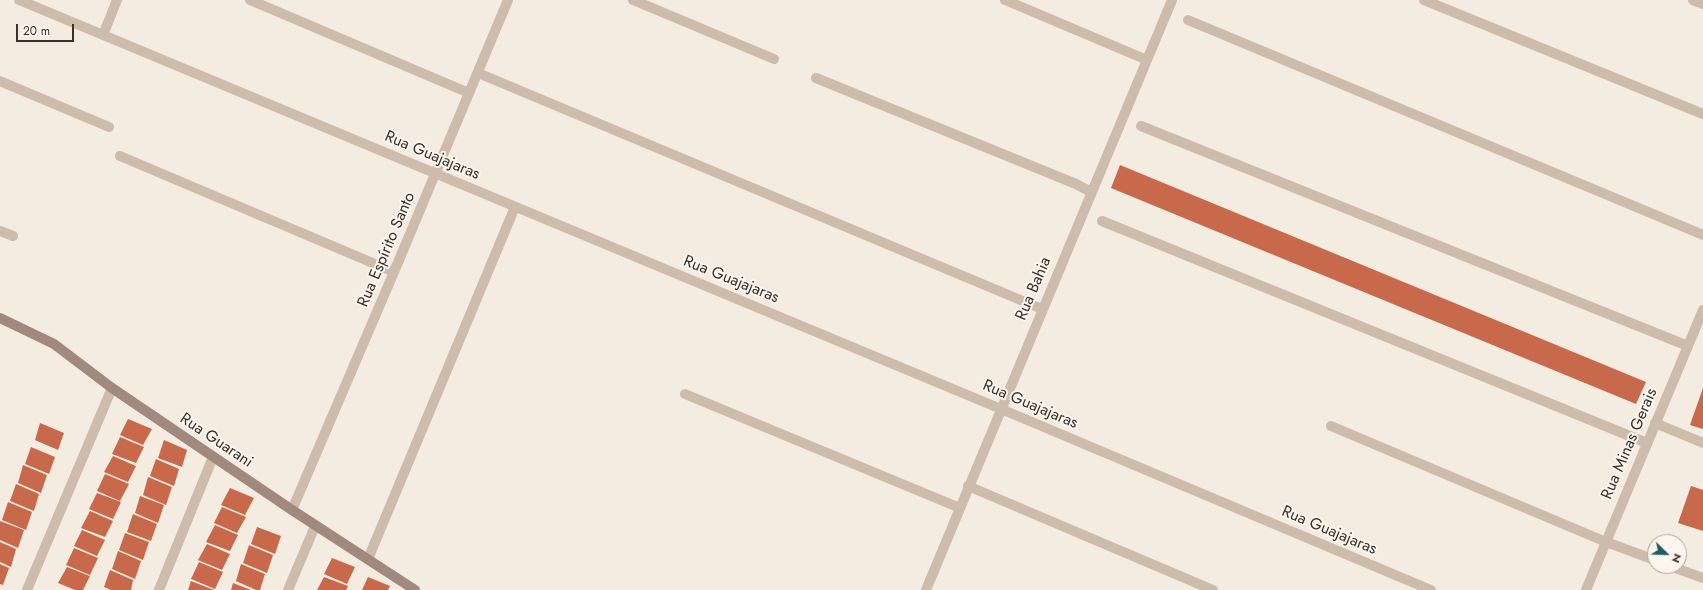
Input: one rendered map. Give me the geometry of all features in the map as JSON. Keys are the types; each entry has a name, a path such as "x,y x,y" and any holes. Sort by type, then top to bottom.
{"street":[{"name":"Rua Guajajaras","path":"19,0 515,208 1001,409 1431,590"},
{"path":"103,35 117,0"},
{"path":"250,0 469,93"},
{"name":"Rua Espírito Santo","path":"292,510 436,174 508,0"},
{"path":"633,0 774,59"},
{"path":"1005,0 1147,60"},
{"name":"Rua Bahia","path":"926,590 968,486 1172,0"},
{"path":"1424,0 1703,114"},
{"path":"1693,0 1703,4"},
{"path":"1188,20 1703,235"},
{"path":"478,73 1042,309"},
{"path":"816,78 1076,184 1091,192"},
{"path":"0,81 109,127"},
{"path":"1141,126 1688,346"},
{"path":"120,156 394,272"},
{"path":"368,559 515,208"},
{"path":"1102,221 1647,443"},
{"path":"0,231 13,236"},
{"name":"Rua Minas Gerais","path":"1586,590 1703,310"},
{"name":"Rua Guarani","path":"0,318 54,344 112,388 317,527 414,590"},
{"path":"27,590 112,388"},
{"path":"685,394 960,508"},
{"path":"1656,423 1703,443"},
{"path":"1330,426 1606,542 1647,557"},
{"path":"159,590 213,457"},
{"path":"968,486 1213,590"},
{"path":"288,590 313,531 317,527"},
{"path":"1687,572 1703,578"}],"building":[{"path":"1120,165 1646,382 1636,404 1111,188"},
{"path":"1703,388 1703,429 1690,425"},
{"path":"128,419 152,429 143,445 120,435"},
{"path":"40,423 64,433 58,450 35,440"},
{"path":"120,437 144,447 136,463 112,454"},
{"path":"164,440 187,450 182,467 158,458"},
{"path":"31,447 55,457 49,474 25,464"},
{"path":"113,456 136,466 128,482 104,472"},
{"path":"156,459 179,469 174,486 150,476"},
{"path":"23,465 47,475 41,493 18,483"},
{"path":"105,474 129,484 120,501 97,491"},
{"path":"148,477 172,487 166,505 143,495"},
{"path":"16,484 39,494 34,511 10,501"},
{"path":"1691,486 1703,490 1703,531 1678,523"},
{"path":"230,488 254,498 245,515 221,505"},
{"path":"97,493 121,502 113,519 89,509"},
{"path":"140,496 164,505 158,523 135,513"},
{"path":"8,502 32,512 26,530 2,520"},
{"path":"222,507 246,517 237,533 214,523"},
{"path":"90,511 113,521 105,537 81,528"},
{"path":"133,514 157,524 151,541 127,532"},
{"path":"0,521 24,530 18,548 0,540"},
{"path":"215,525 238,535 230,551 206,542"},
{"path":"257,527 281,536 275,554 251,544"},
{"path":"82,530 105,540 97,556 74,546"},
{"path":"125,533 149,542 143,560 119,550"},
{"path":"0,542 16,549 11,567 0,562"},
{"path":"207,544 230,554 222,570 198,560"},
{"path":"249,545 273,555 267,573 243,563"},
{"path":"74,548 98,558 90,575 66,565"},
{"path":"118,551 141,561 135,579 112,569"},
{"path":"332,558 355,567 347,584 324,574"},
{"path":"199,562 223,572 215,589 191,579"},
{"path":"0,564 9,568 3,585 0,584"},
{"path":"241,564 265,574 260,590 256,590 236,581"},
{"path":"67,567 90,576 83,590 75,590 58,583"},
{"path":"110,570 133,580 131,590 111,590 104,587"},
{"path":"324,577 348,586 346,590 317,590"},
{"path":"368,577 390,586 388,590 362,590"},
{"path":"191,581 214,590 188,590"},
{"path":"233,583 251,590 231,590"}]}
